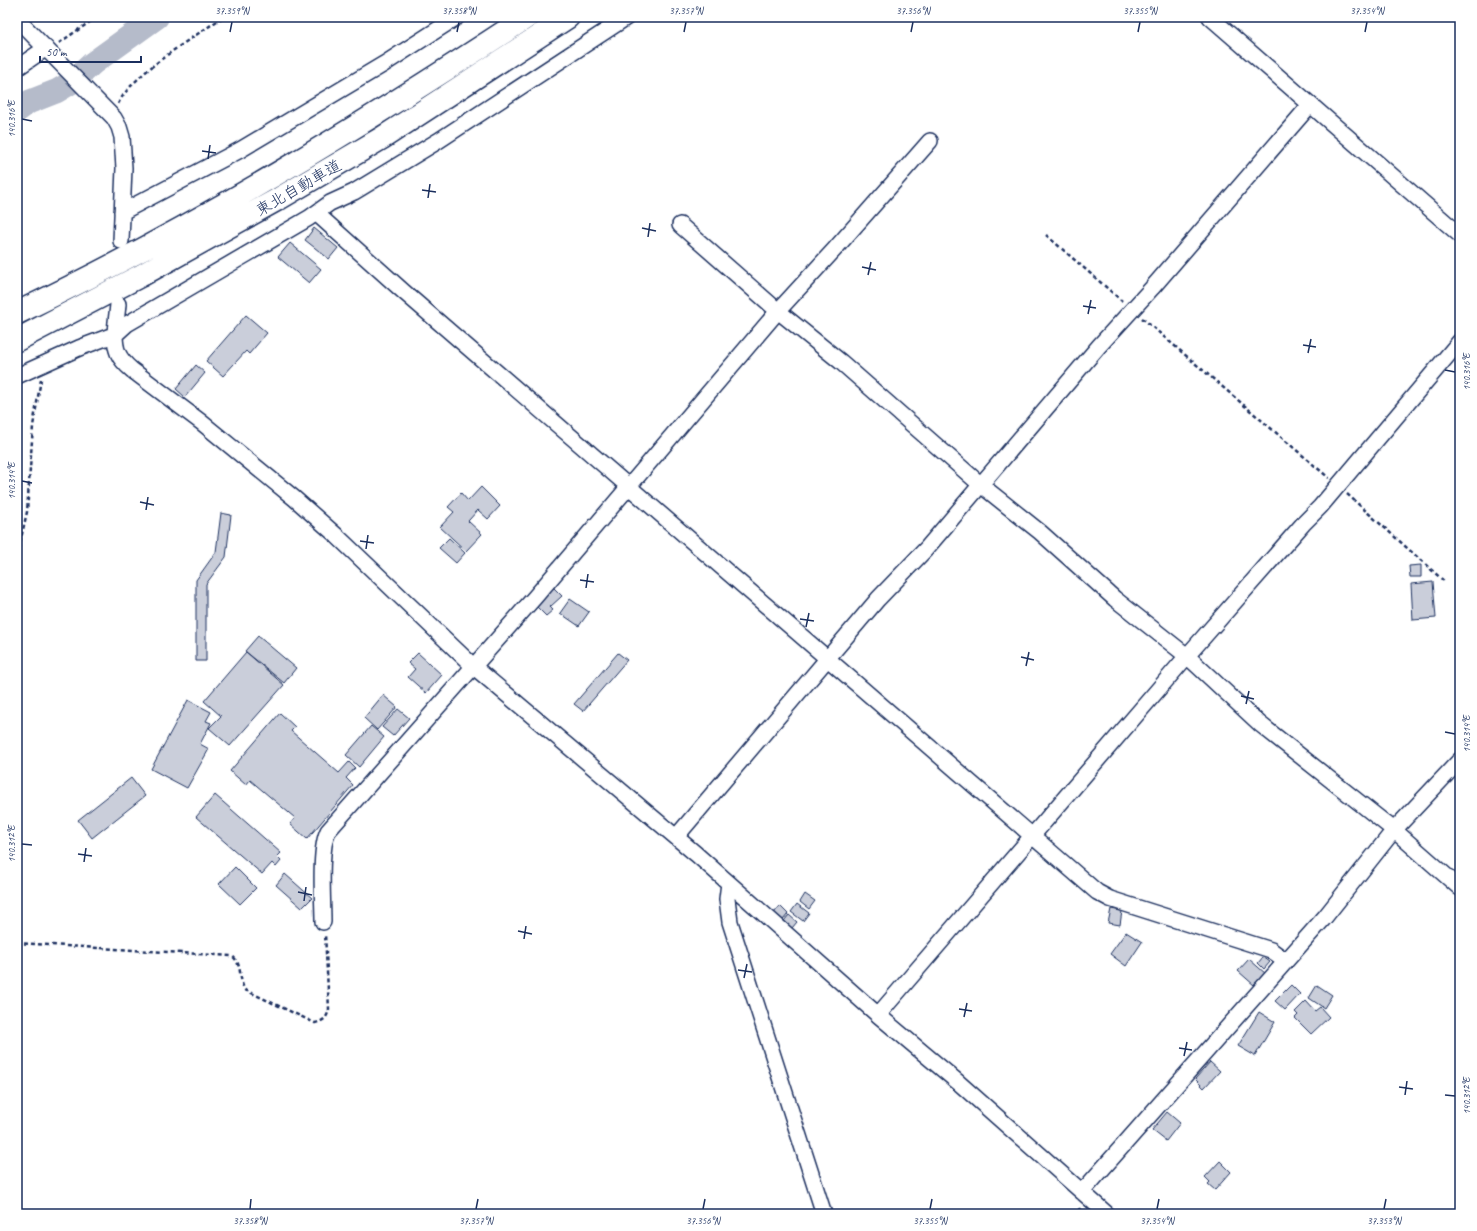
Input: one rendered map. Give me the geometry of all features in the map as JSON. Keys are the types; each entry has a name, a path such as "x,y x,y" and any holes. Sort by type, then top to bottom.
{"highway":[{"name":"東北自動車道","path":"17,313 198,219 266,180 367,120 527,17"},
{"name":"東北自動車道","path":"17,340 140,276 280,198 382,138 568,17"}],"street":[{"path":"122,212 240,150 384,64 457,17"},
{"path":"17,376 116,334 127,324 316,213 330,203 354,192 438,140 627,17"},
{"path":"1210,17 1460,235"},
{"path":"17,19 107,111 119,127 122,137 124,168 121,241"},
{"path":"17,68 48,50"},
{"path":"676,837 878,599 926,548 1099,346 1310,105"},
{"path":"323,922 323,850 325,837 328,831 535,597 778,311 930,142"},
{"path":"316,213 404,292 1103,896 1271,950 1286,961"},
{"path":"680,225 778,311 841,362 981,485 1040,532 1114,599 1187,656 1260,724 1394,830 1460,888"},
{"path":"118,304 116,334 118,352 123,362 201,422 294,498 337,536 473,666 676,837 1107,1214"},
{"path":"878,1015 1187,656 1338,486 1460,341"},
{"path":"1082,1192 1325,917 1394,830 1460,760"},
{"path":"729,883 727,899 730,922 824,1214"}],"path":[{"path":"48,50 98,17"},
{"path":"107,111 132,84 147,71 224,17"},
{"path":"1046,235 1338,486 1445,582"},
{"path":"17,556 26,512 32,426 43,372 36,367"},
{"path":"17,943 232,956 236,959 238,964 245,990 315,1023 322,1021 327,1017 329,1009 323,922"}],"building":[{"path":"314,228 338,248 329,259 305,240"},
{"path":"290,243 321,269 309,283 278,257"},
{"path":"246,315 267,333 249,354 246,351 223,376 206,361"},
{"path":"196,365 205,373 185,397 176,389"},
{"path":"481,487 500,506 488,519 478,510 468,521 482,534 466,551 440,527 454,512 448,507 461,493 468,501"},
{"path":"221,513 231,515 226,557 206,584 206,661 196,661 196,580 216,552"},
{"path":"449,538 465,553 456,563 439,548"},
{"path":"1421,565 1421,577 1410,577 1409,566"},
{"path":"1433,582 1436,618 1413,620 1411,584"},
{"path":"553,587 562,596 550,607 553,610 546,616 535,605"},
{"path":"570,599 589,612 579,626 560,613"},
{"path":"258,636 296,668 284,683 245,651"},
{"path":"246,652 284,685 230,746 209,728 221,716 204,701"},
{"path":"418,653 442,675 426,693 408,677 415,669 408,663"},
{"path":"618,653 627,660 583,711 574,704"},
{"path":"383,695 397,707 377,730 364,718"},
{"path":"188,700 211,712 206,721 211,723 200,744 209,749 187,788 151,769"},
{"path":"398,709 409,718 393,736 382,727"},
{"path":"280,713 295,727 291,731 339,773 349,762 355,768 346,778 353,785 307,839 290,824 295,818 250,780 246,785 230,771"},
{"path":"371,726 384,737 359,767 346,755"},
{"path":"131,778 145,796 92,838 78,820"},
{"path":"215,795 281,853 277,857 281,861 276,867 272,863 262,874 196,817"},
{"path":"235,867 256,888 240,904 219,884"},
{"path":"285,874 312,898 302,908 276,885"},
{"path":"805,894 815,901 809,909 800,902"},
{"path":"797,904 809,913 803,921 791,912"},
{"path":"780,906 788,914 783,920 774,913"},
{"path":"1111,909 1122,911 1120,925 1108,923"},
{"path":"789,915 797,922 792,928 784,921"},
{"path":"1126,932 1142,942 1126,966 1110,954"},
{"path":"1263,957 1270,962 1264,969 1258,963"},
{"path":"1249,959 1266,974 1255,986 1238,971"},
{"path":"1291,985 1300,994 1285,1010 1275,1001"},
{"path":"1317,985 1332,995 1324,1008 1309,998"},
{"path":"1306,1001 1315,1011 1320,1007 1329,1017 1311,1034 1295,1018 1298,1015 1295,1012"},
{"path":"1259,1012 1275,1022 1255,1056 1238,1046"},
{"path":"1210,1062 1220,1071 1204,1088 1195,1079"},
{"path":"1167,1112 1180,1123 1166,1141 1152,1130"},
{"path":"1220,1161 1231,1172 1215,1190 1208,1184 1210,1182 1205,1177"}],"waterway":[{"path":"17,111 29,102 57,91 72,82 93,63 157,17"}]}
